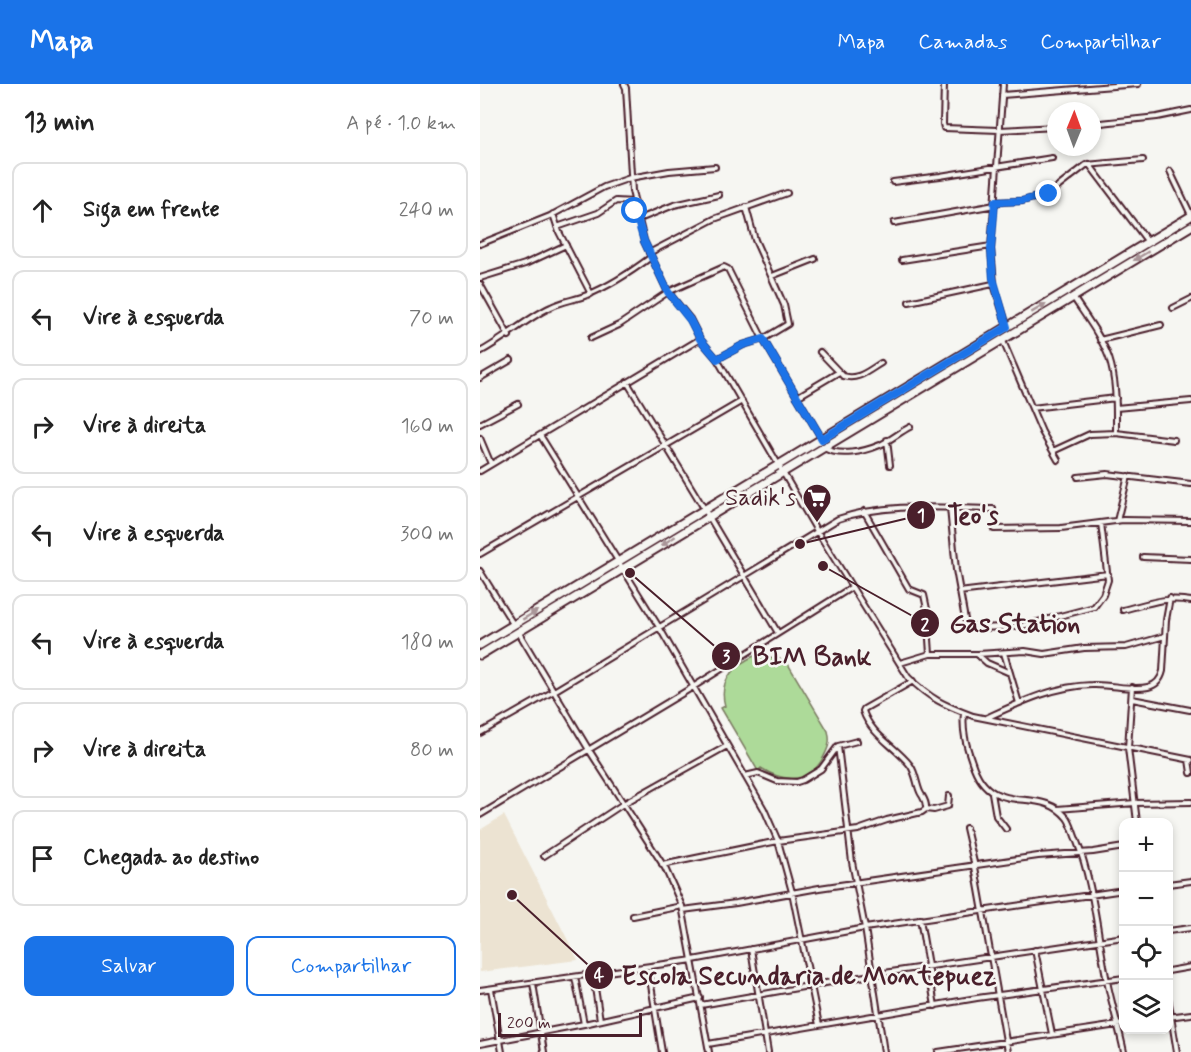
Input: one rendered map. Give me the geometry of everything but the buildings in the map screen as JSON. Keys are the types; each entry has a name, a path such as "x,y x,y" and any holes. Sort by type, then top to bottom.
{"main road":[{"path":"868,416 1007,327 1191,215"},
{"path":"480,655 619,562 1012,334 1191,226"},
{"path":"480,645 516,629 623,569 707,513"}],"street":[{"path":"944,84 944,128 999,130 1047,127"},
{"path":"1003,84 991,246 994,284 1007,327 1012,334"},
{"path":"1070,84 1071,90"},
{"path":"1002,95 1138,84"},
{"path":"626,85 630,178 637,220 650,255 668,292 690,320 700,339 717,359 817,531 913,681 925,694 945,706 964,713 1190,760 1191,773"},
{"path":"1101,123 1157,117 1191,110"},
{"path":"894,182 1052,158"},
{"path":"894,223 995,203 1022,201 1049,194 1080,168 1089,164 1143,159"},
{"path":"1089,164 1148,242"},
{"path":"480,244 553,214 604,187 630,178 669,171 715,167"},
{"path":"1170,171 1191,215"},
{"path":"480,352 509,336 531,318 552,306 591,294 625,276 650,255 714,219 787,193"},
{"path":"637,220 674,205 719,195"},
{"path":"557,227 598,213 616,201 634,202"},
{"path":"717,359 743,345 763,339 788,324 784,305 755,240 746,207"},
{"path":"553,214 557,227 591,294"},
{"path":"480,278 525,264 566,245"},
{"path":"902,260 991,246"},
{"path":"772,276 815,259"},
{"path":"591,338 619,325 668,292 720,268 728,269 763,339 823,443 835,453 844,453 870,448 910,427"},
{"path":"480,284 509,336"},
{"path":"909,302 994,284"},
{"path":"1073,297 1109,359 1116,398 1116,433"},
{"path":"1173,308 1191,299"},
{"path":"1100,340 1161,325"},
{"path":"999,332 1032,408 1058,460"},
{"path":"480,471 700,339"},
{"path":"820,352 843,376 855,378 881,363"},
{"path":"480,378 511,360"},
{"path":"797,397 839,372"},
{"path":"627,382 778,634"},
{"path":"1032,408 1116,398"},
{"path":"480,554 742,401"},
{"path":"1116,408 1191,401"},
{"path":"480,424 518,404"},
{"path":"1053,451 1089,434 1116,433 1174,440"},
{"path":"540,435 659,627 764,809 778,842 792,892 819,1025"},
{"path":"480,438 491,464"},
{"path":"887,440 890,465"},
{"path":"1078,477 1107,474 1191,484"},
{"path":"1117,521 1128,476"},
{"path":"480,733 554,691 838,519 864,511 910,507 993,509"},
{"path":"950,508 959,592 966,625 982,628 1022,626 1094,607 1103,596 1108,574 1101,523"},
{"path":"864,511 909,589 924,595 930,654"},
{"path":"994,530 1061,528 1151,519 1191,521"},
{"path":"1143,557 1191,559"},
{"path":"480,571 662,865 682,908 709,1052"},
{"path":"959,592 1108,574"},
{"path":"480,815 693,687 852,587"},
{"path":"986,719 1019,703 1062,688 1092,685 1151,687 1161,679 1170,598"},
{"path":"1123,610 1161,599 1191,601"},
{"path":"900,663 930,654 1025,651 1044,654 1084,648 1126,647 1165,636"},
{"path":"1004,653 1019,703"},
{"path":"978,654 987,663 1010,673"},
{"path":"913,681 863,711 878,735 910,764 921,795 927,804 926,809"},
{"path":"1132,687 1128,748 1137,818"},
{"path":"1132,699 1190,710"},
{"path":"964,713 964,737 975,772 982,784 992,793 1057,809 1135,803 1191,802"},
{"path":"745,776 758,773 784,782 797,782 821,769 838,746 857,741"},
{"path":"544,856 623,804 727,746"},
{"path":"838,746 847,831 866,928 871,975 884,1052"},
{"path":"992,793 996,816 1006,829"},
{"path":"662,865 778,842 866,828 926,809 934,810 948,806 949,796"},
{"path":"1057,809 1067,818 1082,853 1107,981 1119,1018"},
{"path":"966,828 1008,1052"},
{"path":"633,916 759,900 792,892 1038,856 1119,848"},
{"path":"1173,883 1191,881"},
{"path":"480,990 648,967 866,928 1119,891"},
{"path":"920,920 935,1006"},
{"path":"1173,930 1191,928"},
{"path":"701,1005 871,975 1119,938"},
{"path":"750,948 768,1052"},
{"path":"1035,950 1052,1034"},
{"path":"648,967 662,1052"},
{"path":"1173,970 1191,967"},
{"path":"593,975 600,1020"},
{"path":"575,977 584,1024"},
{"path":"708,1044 878,1015 1119,979"},
{"path":"533,983 544,1052"},
{"path":"491,989 502,1052"},
{"path":"480,1044 700,998"},
{"path":"1173,1016 1191,1014"},
{"path":"938,1052 1119,1024"},
{"path":"1173,1031 1177,1052"},
{"path":"1122,1034 1124,1052"}],"shaded area":[{"path":"504,815 578,960 480,972 480,830"}],"green space":[{"path":"754,656 778,658 788,664 828,731 828,745 823,758 811,772 803,776 787,778 761,768 758,771 721,708 725,706 724,689 729,675"}],"place":[{"name":"Sadik's","path":"817,524"},
{"name":"Teo's","path":"800,544"},
{"name":"Gas Station","path":"823,566"},
{"name":"BIM Bank","path":"630,573"},
{"name":"Escola Secundaria de Montepuez","path":"512,895"}],"route":[{"path":"635,211 644,241 668,292 690,320 700,339 717,359 743,345 763,339 822,439 1007,327 993,278 991,249 995,202 1022,201 1049,194"}]}
